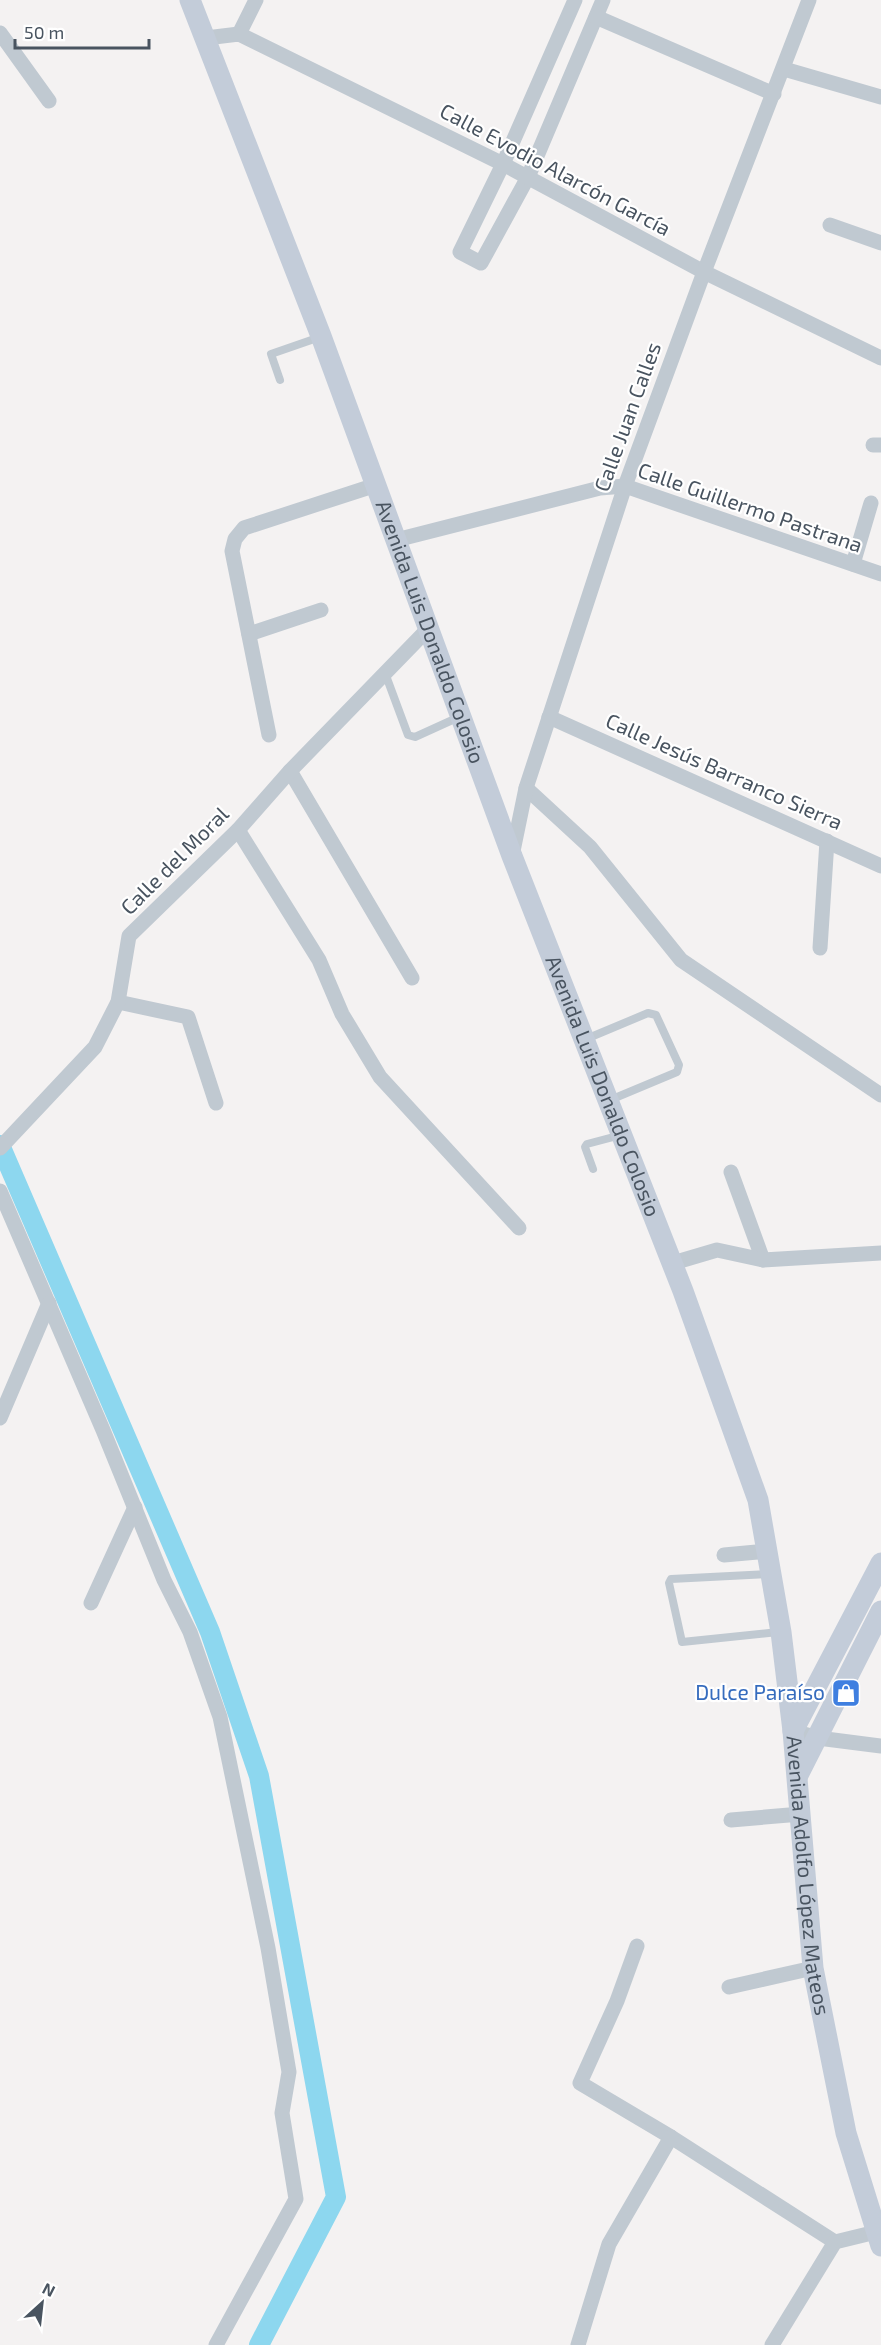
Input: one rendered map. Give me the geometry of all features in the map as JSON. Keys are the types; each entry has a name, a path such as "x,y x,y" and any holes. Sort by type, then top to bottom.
{"main road":[{"name":"Avenida Luis Donaldo Colosio","path":"190,0 321,336 512,856 672,1263"},
{"name":"Avenida Adolfo López Mateos","path":"672,1263 758,1500 781,1632 794,1731 813,1968 846,2133 877,2226"},
{"path":"794,1731 881,1563"},
{"path":"798,1774 881,1611"}],"street":[{"path":"206,39 238,34 256,0"},
{"path":"575,0 503,164 460,252 481,263 528,177 603,0"},
{"name":"Calle Juan Calles","path":"512,856 526,788 625,486 704,272 809,0"},
{"path":"596,17 774,94"},
{"path":"0,33 49,101"},
{"name":"Calle Evodio Alarcón García","path":"238,34 503,164 704,272 881,358"},
{"path":"784,69 881,97"},
{"path":"831,225 881,243"},
{"path":"269,735 232,551 235,539 244,528 376,485"},
{"name":"Calle Guillermo Pastrana","path":"396,540 600,488 625,486 881,574"},
{"path":"853,564 871,503"},
{"path":"249,634 321,610"},
{"name":"Calle del Moral","path":"2,1146 95,1047 118,1002 129,936 243,825 286,776 428,630"},
{"name":"Calle Jesús Barranco Sierra","path":"549,717 881,866"},
{"path":"286,776 412,978"},
{"path":"526,788 590,847 681,960 881,1095"},
{"path":"243,825 320,960 342,1014 380,1077 519,1228"},
{"path":"820,948 827,841"},
{"path":"118,1002 188,1017 216,1103"},
{"path":"731,1172 764,1260"},
{"path":"0,1191 164,1580 190,1632 220,1717 268,1948 289,2072 282,2113 296,2199 216,2345"},
{"path":"672,1263 717,1250 764,1260 881,1253"},
{"path":"0,1418 48,1303"},
{"path":"91,1603 135,1507"},
{"path":"724,1555 768,1551"},
{"path":"794,1731 818,1738 881,1746"},
{"path":"731,1820 801,1814"},
{"path":"637,1946 617,2001 580,2083 671,2137 835,2242"},
{"path":"729,1987 813,1968"},
{"path":"578,2345 609,2244 671,2137"},
{"path":"772,2345 835,2242 877,2226"}],"lane":[{"path":"280,380 271,354 321,336"},
{"path":"385,673 408,735 415,736 459,716"},
{"path":"583,1040 648,1013 656,1015 679,1065 677,1072 609,1100"},
{"path":"593,1168 585,1147 587,1144 622,1135"},
{"path":"771,1574 671,1579 669,1583 682,1642 781,1632"}],"waterway":[{"path":"0,1145 210,1632 259,1776 336,2197 259,2345"}],"place":[{"name":"Dulce Paraíso","path":"846,1693"}]}
